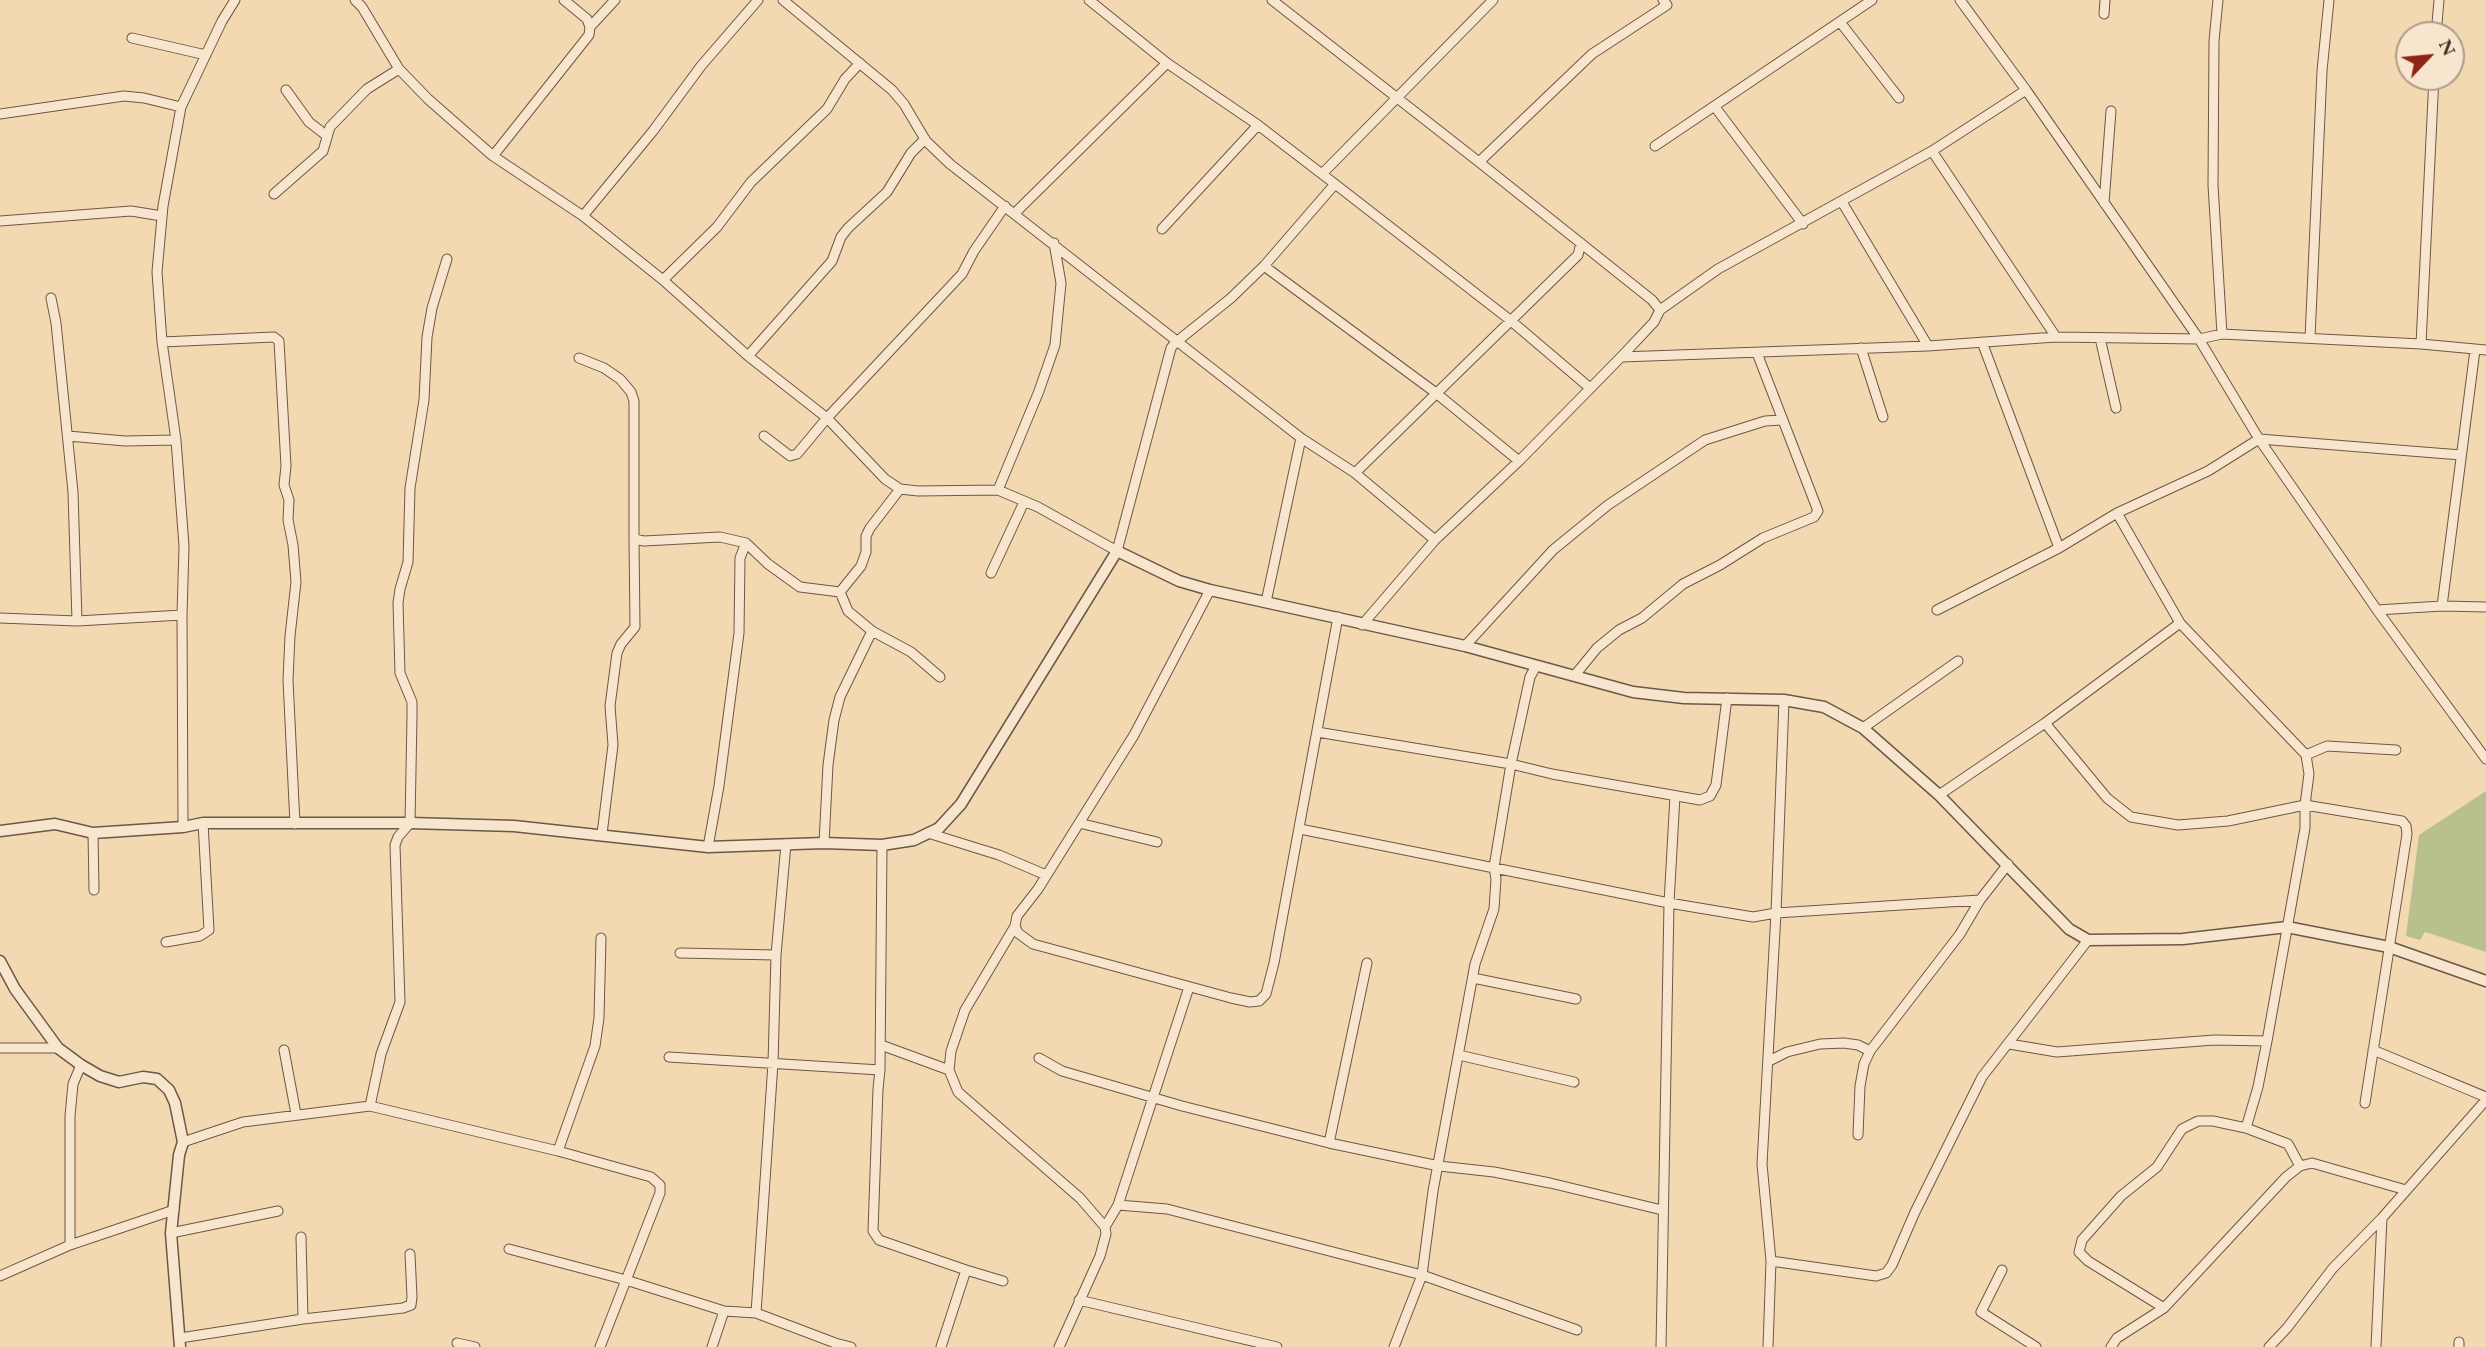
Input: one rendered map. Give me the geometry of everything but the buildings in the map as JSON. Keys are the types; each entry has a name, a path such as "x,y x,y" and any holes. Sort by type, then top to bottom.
{"street":[{"path":"183,827 184,546 176,440 162,342 157,272 162,216 181,107 235,0"},
{"path":"492,156 589,35 587,19 564,0"},
{"path":"590,27 615,0"},
{"path":"583,216 653,131 701,66 758,0"},
{"path":"783,0 899,97 926,140 950,164 1301,438 1354,473 1435,540"},
{"path":"1089,0 1167,63 1258,125 1335,184 1510,320 1590,388"},
{"path":"1272,0 1581,243 1652,300 1660,310"},
{"path":"1322,174 1493,0"},
{"path":"1655,146 1872,0"},
{"path":"1960,0 2199,339 2259,439 2377,610 2486,759"},
{"path":"2104,14 2105,0"},
{"path":"2218,0 2214,41 2213,185 2222,334"},
{"path":"2310,338 2322,71 2329,0"},
{"path":"2437,21 2439,0"},
{"path":"362,2 399,69 428,99 492,156 583,216 663,280 748,356 827,418 886,479 900,489 998,490 1180,582 1465,646 1633,692 1684,698 1784,700 1824,708 1863,728 1939,795 2069,929 2088,940 2183,939 2287,927 2389,947 2486,981"},
{"path":"1479,162 1592,54 1668,2"},
{"path":"1840,22 1899,98"},
{"path":"132,38 206,55"},
{"path":"663,280 717,227 751,182 827,108 845,79 860,63"},
{"path":"1015,213 1167,63"},
{"path":"274,194 323,151 330,127 367,89 399,69"},
{"path":"286,90 309,122 327,136"},
{"path":"1362,625 1435,540 1621,357 1654,322 1660,310 1717,269 1932,151 2026,90"},
{"path":"2421,344 2433,91"},
{"path":"0,114 124,96 144,97 181,107"},
{"path":"1715,107 1803,224"},
{"path":"2104,203 2111,111"},
{"path":"1162,229 1258,125"},
{"path":"748,356 832,261 841,237 887,192 911,153 926,140"},
{"path":"1932,151 2056,337"},
{"path":"0,831 55,824 93,833 183,827 203,823 410,823 514,826 708,847 824,843 882,845 914,840 939,828 961,804 1117,551 1171,348 1231,298 1264,266 1335,184"},
{"path":"1842,202 1928,346"},
{"path":"764,436 790,456 794,456 962,274 974,251 1005,206"},
{"path":"0,221 131,211 162,216"},
{"path":"998,490 1055,345 1061,283 1054,243"},
{"path":"1354,473 1578,255 1581,243"},
{"path":"370,1106 381,1054 400,1002 395,845 410,823 412,702 400,673 398,603 408,562 410,488 424,400 427,337 432,308 447,259"},
{"path":"1264,266 1436,393 1519,460"},
{"path":"51,298 74,492 77,621"},
{"path":"1621,357 1928,346 2056,337 2199,339 2222,334 2486,350"},
{"path":"162,342 274,337 279,341 286,466 284,485 289,500 288,520 296,582 288,680 295,824"},
{"path":"2100,338 2116,408"},
{"path":"1982,342 2059,548"},
{"path":"1861,348 1883,417"},
{"path":"2442,606 2476,350"},
{"path":"1575,675 1597,648 1619,630 1642,618 1683,584 1763,538 1814,517 1818,511 1757,353"},
{"path":"579,358 604,368 620,379 631,391 634,401 635,627 617,653 610,706 613,745 602,834"},
{"path":"1465,646 1553,550 1608,505 1705,440 1765,421 1782,421"},
{"path":"68,436 125,441 176,440"},
{"path":"1266,602 1301,438"},
{"path":"1937,610 2059,548 2117,513 2208,471 2259,439 2461,455"},
{"path":"840,592 862,566 866,552 866,536 870,528 900,489"},
{"path":"991,573 1024,502"},
{"path":"2117,513 2180,622 2306,755 2309,774 2305,828 2258,1087 2246,1128"},
{"path":"634,539 644,541 720,537 746,543 768,564 800,587 840,592"},
{"path":"708,847 719,786 739,633 740,558 746,543"},
{"path":"1059,1347 1100,1256 1106,1234 1105,1227 1064,1183 958,1092 949,1070 951,1051 965,1010 1015,926 1017,916 1038,889 1134,735 1210,590"},
{"path":"840,592 848,611 872,631 912,652 940,677"},
{"path":"2377,610 2442,606 2486,607"},
{"path":"0,618 77,621 182,615"},
{"path":"1015,926 1018,933 1033,944 1189,987 1250,1002 1259,1001 1266,994 1274,963 1338,617"},
{"path":"1939,795 2045,723 2180,622"},
{"path":"824,843 829,753 837,709 840,697 872,631"},
{"path":"1863,728 1958,661"},
{"path":"1394,1347 1422,1275 1433,1191 1475,964 1494,909 1494,867 1511,764 1527,687 1536,666"},
{"path":"1317,732 1511,764 1552,774 1700,800 1710,796 1716,785 1727,698"},
{"path":"1768,1347 1771,1261 1762,1164 1769,1061 1784,700"},
{"path":"2045,723 2107,798 2131,817 2178,825 2228,821 2305,805 2402,821 2406,826 2407,841 2365,1103"},
{"path":"2306,755 2327,746 2396,750"},
{"path":"1661,1347 1669,904 1675,796"},
{"path":"166,942 200,936 209,930 203,823"},
{"path":"1079,823 1157,842"},
{"path":"1300,829 1669,904 1754,917 1776,913 1980,900"},
{"path":"93,833 94,890"},
{"path":"928,833 1007,858 1046,875"},
{"path":"756,1313 773,1063 776,955 786,844"},
{"path":"882,845 881,1045 873,1231 876,1237 1003,1282"},
{"path":"1858,1135 1860,1086 1864,1064 1870,1051 1960,934 1980,900 2008,864"},
{"path":"558,1152 595,1046 599,1018 601,938"},
{"path":"1771,1261 1876,1276 1886,1273 1982,1077 2088,940"},
{"path":"680,953 776,955"},
{"path":"0,961 15,989 58,1048 100,1076 119,1082 143,1077 158,1079 169,1090 176,1103 183,1142 179,1155 171,1233 180,1343 303,1319 391,1311 411,1305 410,1254"},
{"path":"1329,1143 1367,963"},
{"path":"1473,978 1576,999"},
{"path":"1105,1227 1118,1205 1189,987"},
{"path":"2009,1044 2057,1052 2214,1040 2267,1041"},
{"path":"1769,1061 1787,1052 1820,1044 1844,1042 1870,1051"},
{"path":"881,1045 949,1070"},
{"path":"0,1048 58,1048"},
{"path":"284,1050 296,1114"},
{"path":"2269,1347 2333,1268 2382,1218 2486,1098 2373,1050"},
{"path":"1459,1055 1574,1083"},
{"path":"670,1057 880,1070"},
{"path":"1039,1059 1062,1070 1152,1097 1329,1143 1439,1166 1494,1172 1662,1210"},
{"path":"70,1245 70,1116 74,1084 81,1065"},
{"path":"183,1142 243,1122 370,1106 651,1177 660,1185 660,1193 600,1347"},
{"path":"2164,1308 2088,1261 2079,1252 2082,1240 2121,1196 2157,1167 2182,1129 2198,1121 2213,1121 2246,1128 2288,1144 2300,1166"},
{"path":"2111,1347 2117,1338 2164,1308 2286,1177 2300,1166 2312,1163 2406,1190"},
{"path":"1118,1205 1167,1209 1422,1275 1577,1329"},
{"path":"0,1276 70,1245 174,1210"},
{"path":"171,1233 278,1211"},
{"path":"2376,1347 2382,1218"},
{"path":"302,1237 303,1319"},
{"path":"509,1249 626,1280 724,1311 756,1313 834,1345 852,1347"},
{"path":"941,1347 966,1270"},
{"path":"2002,1270 1981,1312 2036,1347"},
{"path":"1079,1300 1277,1347"},
{"path":"712,1347 724,1311"},
{"path":"457,1343 475,1347"}],"green space":[{"path":"2486,791 2486,952 2425,932 2420,940 2406,936 2419,835"}]}
